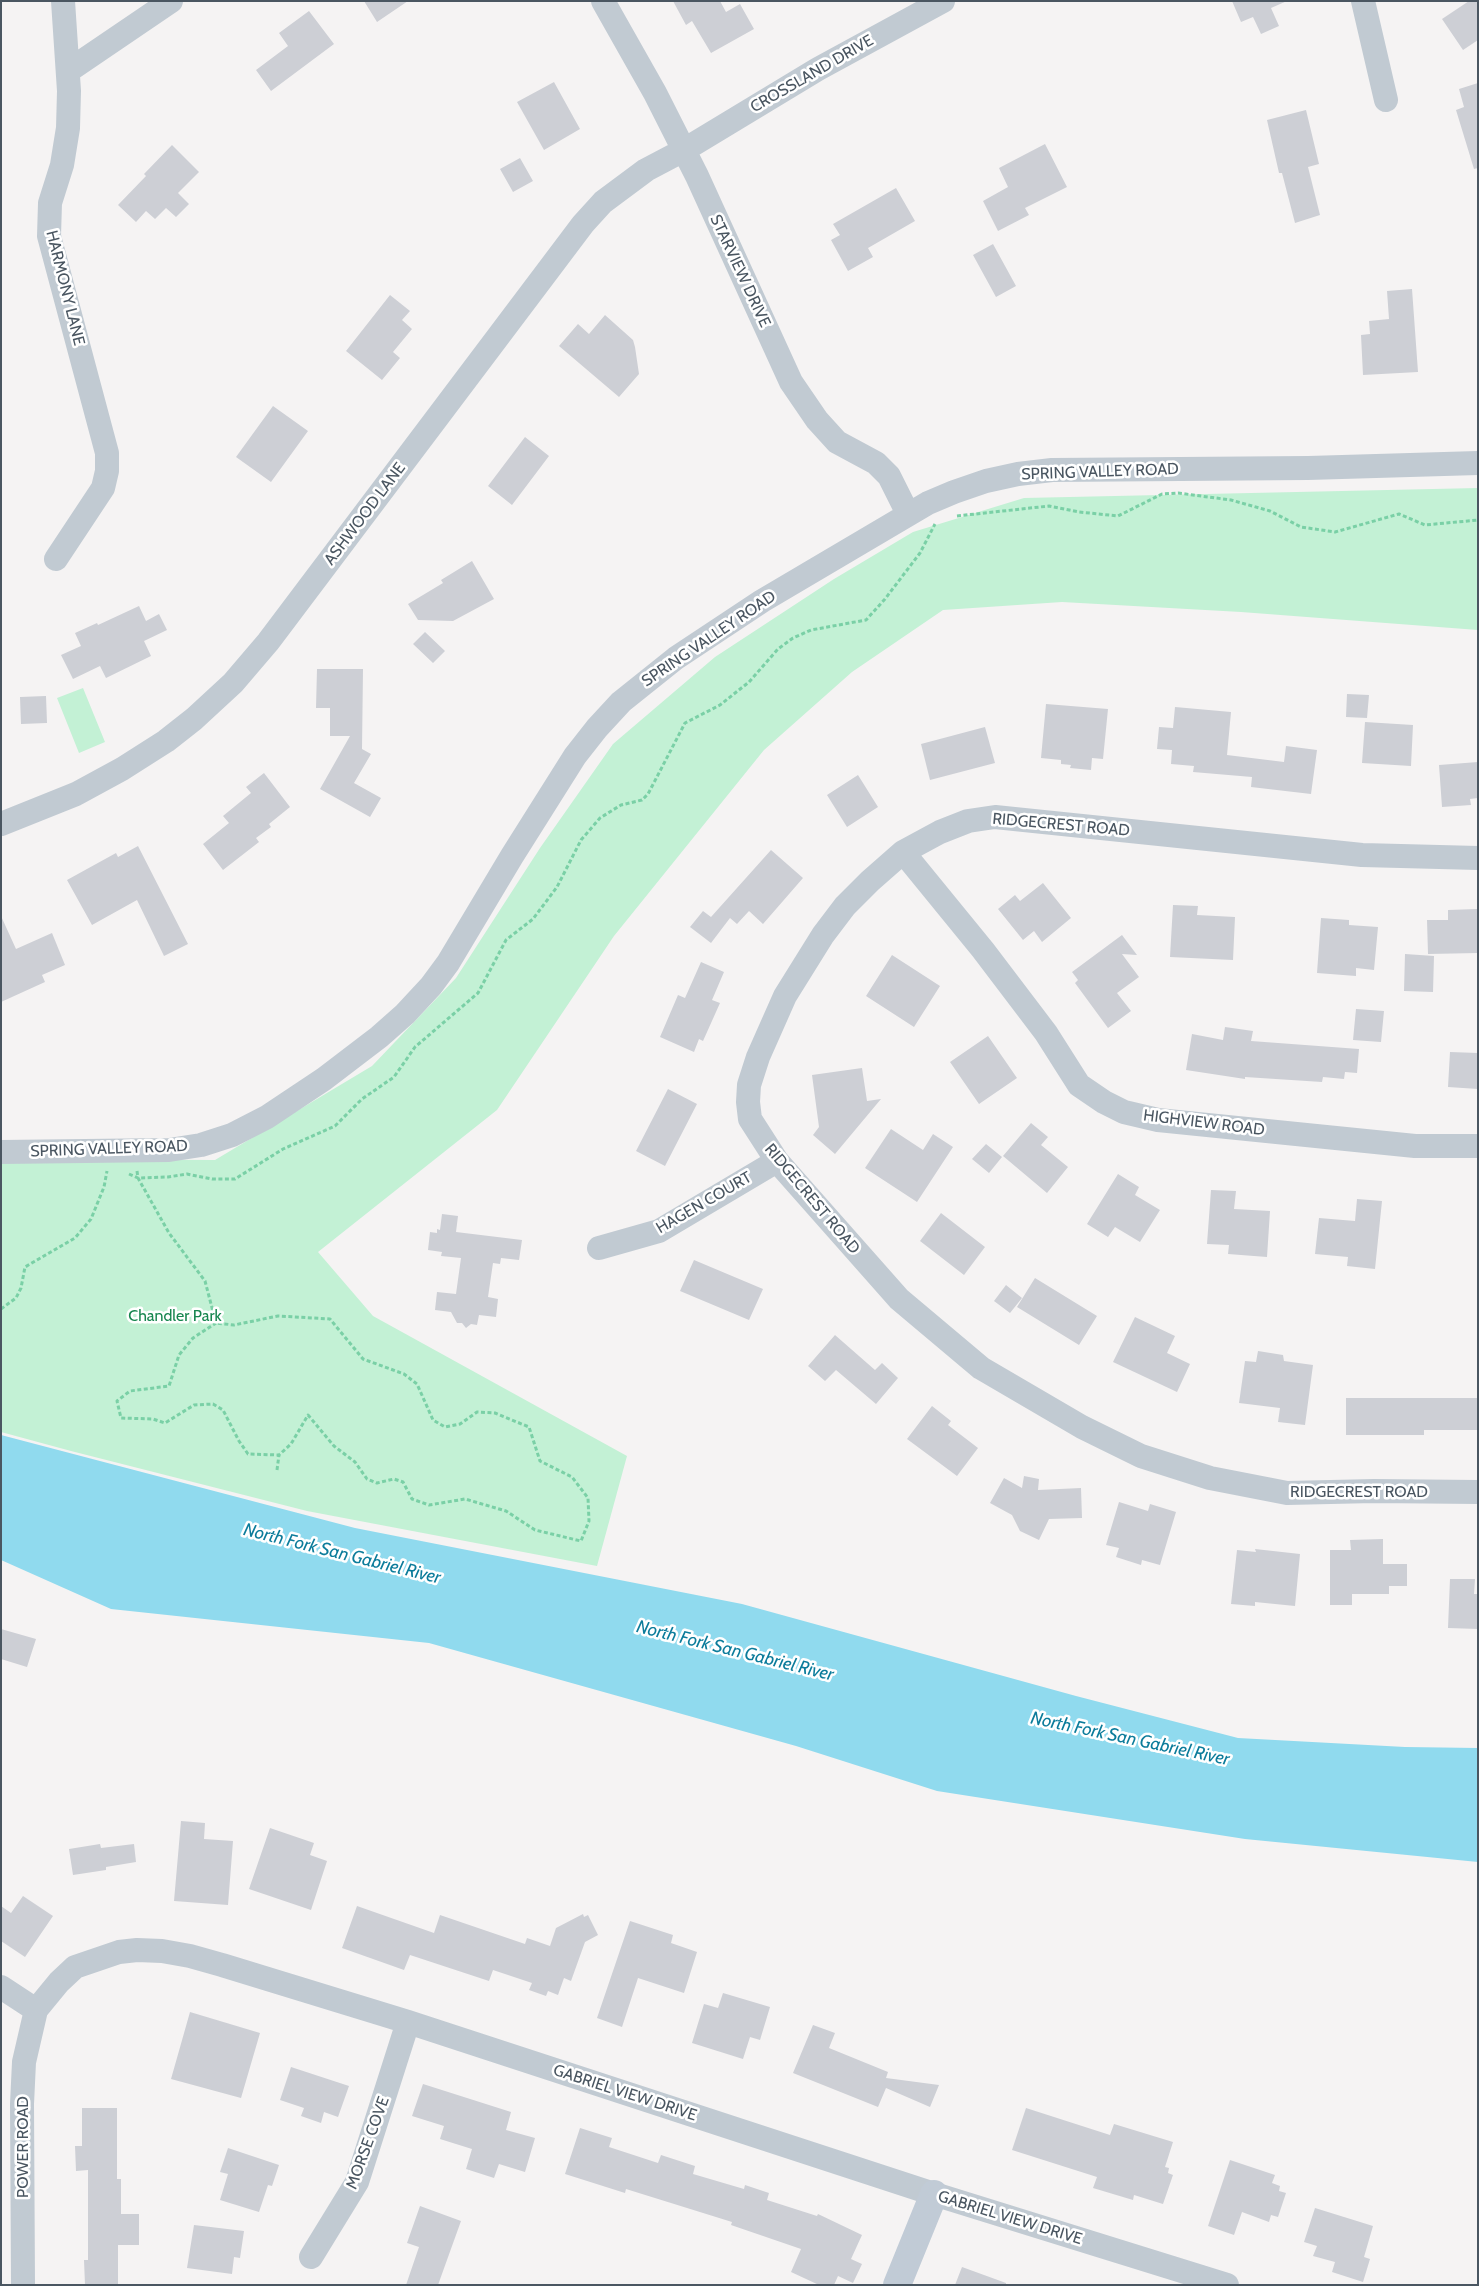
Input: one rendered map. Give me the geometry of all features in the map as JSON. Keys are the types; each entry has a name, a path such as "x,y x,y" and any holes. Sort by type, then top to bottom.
{"street":[{"name":"HARMONY LANE","path":"56,559 103,488 107,470 107,453 49,236 50,203 62,165 68,128 68,71 63,1"},
{"path":"68,71 171,1"},
{"name":"STARVIEW DRIVE","path":"603,1 655,93 684,150 791,382 817,420 837,442 876,463 889,476 908,514"},
{"name":"CROSSLAND DRIVE","path":"684,150 818,69 943,1"},
{"path":"1363,1 1386,100"},
{"name":"ASHWOOD LANE","path":"1,824 76,794 122,769 166,741 194,719 233,683 268,642 583,224 603,202 626,183 684,150"},
{"name":"SPRING VALLEY ROAD","path":"1,1152 169,1150 201,1145 232,1135 267,1117 324,1079 379,1037 405,1014 448,963 575,756 621,702 676,658 762,602 908,514 954,492 986,481 1018,474 1052,470 1308,468 1478,463"},
{"name":"RIDGECREST ROAD","path":"1478,858 1362,855 995,817 968,821 940,832 904,852 870,880 851,900 823,935 784,996 748,1085 750,1119 777,1161 899,1299 981,1368 1082,1427 1133,1452 1210,1478 1287,1493 1374,1490 1478,1492"},
{"name":"HIGHVIEW ROAD","path":"904,852 983,950 1046,1033 1080,1085 1104,1102 1124,1112 1167,1121 1415,1146 1478,1146"},
{"name":"HAGEN COURT","path":"599,1248 659,1231 777,1161"},
{"name":"GABRIEL VIEW DRIVE","path":"36,2010 59,1982 75,1967 119,1952 137,1950 162,1951 190,1956 408,2022 934,2194 1227,2285"},
{"path":"1,1987 36,2010"},
{"name":"POWER ROAD","path":"23,2285 22,2104 24,2062 36,2010"},
{"name":"MORSE COVE","path":"311,2256 357,2182 372,2142 408,2022"},
{"path":"897,2285 934,2194"}],"path":[{"path":"953,516 1050,506 1079,512 1118,516 1162,494 1178,493 1231,500 1270,511 1301,527 1335,532 1399,514 1425,526 1478,520"},
{"path":"323,1131 335,1126 362,1099 394,1077 415,1047 478,993 506,940 532,918 556,887 581,840 600,818 621,805 642,800 648,794 685,724 720,705 749,682 778,649 793,638 810,630 866,620 885,599 920,553 937,521"},
{"path":"1,1309 16,1298 21,1288 25,1267 75,1238 91,1219 121,1151"},
{"path":"121,1151 169,1233 206,1281 216,1323"},
{"path":"277,1470 279,1455 291,1444 308,1415 334,1446 355,1462 366,1478 377,1483 394,1479 403,1482 412,1499 429,1506 465,1499 506,1511 535,1530 581,1541 588,1521 588,1498 572,1477 540,1461 529,1427 496,1413 477,1412 460,1424 445,1428 433,1420 417,1384 404,1374 363,1359 330,1319 278,1316 234,1325 216,1323 193,1338 179,1355 169,1386 130,1391 117,1401 121,1418 153,1419 165,1423 194,1405 212,1404 223,1410 238,1441 248,1454 279,1455"}],"green space":[{"name":"Chandler Park","path":"1478,488 1478,630 1241,612 1062,602 943,610 852,672 764,750 614,936 497,1110 318,1252 373,1316 627,1456 597,1566 307,1511 1,1432 1,1159 215,1160 372,1066 456,978 540,848 613,744 715,657 834,579 913,532 1024,498"},
{"path":"83,688 105,742 79,753 57,698"}],"water":[{"name":"North Fork San Gabriel River","path":"1,1435 355,1528 742,1604 1076,1696 1238,1738 1405,1747 1478,1748 1478,1862 1245,1839 937,1791 796,1746 429,1643 111,1609 1,1560"}],"building":[{"path":"364,1 408,1 377,22"},
{"path":"673,1 720,1 726,12 740,4 754,29 711,53 692,21 686,25"},
{"path":"1232,1 1287,1 1271,8 1279,26 1261,34 1253,17 1241,22"},
{"path":"1469,1 1478,1 1478,40 1463,50 1442,19"},
{"path":"309,11 334,44 271,91 256,70 288,46 279,33"},
{"path":"554,82 580,129 544,150 517,102"},
{"path":"1478,83 1478,168 1474,169 1456,110 1464,107 1459,89"},
{"path":"1306,110 1319,164 1308,167 1320,215 1295,223 1282,173 1279,173 1267,120"},
{"path":"1045,144 1067,187 1025,208 1029,215 998,231 983,201 1008,187 999,168"},
{"path":"172,145 199,172 178,193 189,204 176,217 166,208 155,219 146,211 136,222 118,205"},
{"path":"520,158 533,181 513,192 500,169"},
{"path":"896,188 915,221 868,248 873,257 848,271 831,240 840,235 833,224"},
{"path":"993,244 1016,286 996,297 973,255"},
{"path":"1412,289 1418,372 1363,375 1361,335 1370,334 1369,321 1389,319 1387,291"},
{"path":"390,295 410,311 402,320 412,329 393,352 400,358 382,380 346,351"},
{"path":"605,315 633,340 635,347 639,374 619,397 559,346 578,324 589,334"},
{"path":"273,406 308,431 271,482 236,457"},
{"path":"525,437 549,456 512,505 488,486"},
{"path":"472,561 494,599 453,621 418,620 408,604 443,583 441,580"},
{"path":"139,606 146,621 159,614 167,630 144,641 151,656 106,678 100,666 73,679 61,655 81,646 75,633 97,623 98,625"},
{"path":"425,632 445,651 433,663 413,644"},
{"path":"317,669 363,669 362,749 371,754 354,783 381,798 370,817 320,789 350,736 330,736 330,708 316,708"},
{"path":"1347,694 1369,695 1367,718 1346,717"},
{"path":"46,696 47,723 21,724 20,697"},
{"path":"1046,704 1108,709 1103,759 1092,758 1091,770 1070,768 1071,765 1061,764 1061,760 1041,758"},
{"path":"1175,707 1231,712 1227,755 1284,762 1286,746 1317,750 1311,794 1251,787 1252,777 1193,772 1194,766 1171,764 1172,750 1157,749 1159,727 1173,728"},
{"path":"1365,722 1413,725 1411,766 1362,763"},
{"path":"985,727 995,763 930,780 921,744"},
{"path":"1478,762 1478,798 1470,799 1471,805 1442,807 1439,765"},
{"path":"264,773 290,807 269,824 271,827 256,838 259,842 223,870 203,844 229,823 223,816 251,793 246,787"},
{"path":"858,775 878,807 847,827 827,795"},
{"path":"138,846 188,944 164,956 137,900 92,925 67,880 116,853 118,857"},
{"path":"771,850 803,878 763,924 749,911 737,924 730,918 711,943 690,927 703,911 711,917"},
{"path":"1043,883 1071,918 1042,942 1034,931 1023,940 998,909 1015,895 1020,901"},
{"path":"1173,905 1198,906 1197,915 1235,917 1233,960 1170,957"},
{"path":"1477,909 1478,953 1428,954 1427,920 1448,920 1448,910"},
{"path":"1,916 16,949 52,933 65,965 42,975 45,982 1,1002"},
{"path":"1321,918 1349,920 1349,925 1378,927 1374,970 1356,968 1356,976 1317,973"},
{"path":"1122,935 1137,955 1122,954 1139,977 1117,993 1131,1011 1108,1028 1075,983 1078,980 1072,972"},
{"path":"1405,954 1434,956 1433,992 1404,991"},
{"path":"892,955 940,986 914,1027 866,996"},
{"path":"701,962 724,972 712,1000 720,1003 703,1041 699,1039 694,1052 660,1037 678,995 685,998"},
{"path":"1356,1009 1384,1011 1381,1042 1353,1040"},
{"path":"1225,1027 1253,1031 1251,1041 1359,1049 1357,1073 1345,1072 1344,1079 1323,1077 1322,1082 1245,1077 1245,1079 1186,1070 1192,1034 1223,1040"},
{"path":"988,1036 1017,1078 979,1104 950,1062"},
{"path":"1450,1052 1478,1053 1478,1089 1448,1087"},
{"path":"862,1068 867,1101 881,1099 835,1154 813,1135 819,1127 812,1075"},
{"path":"668,1089 697,1104 665,1166 636,1151"},
{"path":"1031,1123 1048,1137 1041,1145 1068,1167 1047,1193 1003,1156"},
{"path":"891,1129 923,1150 933,1134 953,1147 917,1202 865,1168"},
{"path":"986,1144 1002,1157 989,1173 972,1159"},
{"path":"1118,1174 1139,1187 1135,1195 1160,1210 1140,1242 1115,1227 1108,1237 1087,1224"},
{"path":"1211,1190 1236,1191 1234,1209 1270,1211 1267,1257 1228,1254 1229,1245 1207,1244"},
{"path":"1357,1199 1382,1201 1375,1269 1347,1266 1348,1257 1315,1254 1319,1218 1355,1221"},
{"path":"941,1213 985,1247 964,1275 920,1241"},
{"path":"442,1214 458,1216 456,1232 522,1240 519,1260 501,1258 500,1264 493,1263 488,1297 498,1299 496,1317 479,1315 477,1325 471,1324 466,1328 462,1323 457,1323 451,1312 435,1310 437,1292 456,1294 461,1258 441,1256 442,1252 428,1250 430,1232 437,1233 437,1229 440,1230"},
{"path":"694,1260 763,1289 749,1320 680,1291"},
{"path":"1035,1278 1097,1316 1079,1345 1017,1307"},
{"path":"1006,1285 1022,1298 1010,1313 994,1301"},
{"path":"1135,1317 1175,1336 1167,1353 1190,1364 1177,1392 1113,1362"},
{"path":"835,1335 875,1370 882,1363 898,1378 876,1404 836,1370 825,1381 808,1366"},
{"path":"1258,1351 1283,1355 1284,1361 1313,1365 1305,1425 1278,1422 1280,1408 1239,1403 1245,1361 1256,1362"},
{"path":"1346,1398 1478,1398 1478,1430 1424,1430 1424,1435 1346,1435"},
{"path":"932,1406 951,1421 948,1425 978,1448 957,1476 907,1439"},
{"path":"1024,1476 1039,1479 1038,1490 1081,1488 1082,1518 1049,1519 1039,1540 1020,1531 1012,1515 990,1503 1004,1478 1022,1488"},
{"path":"1119,1502 1148,1511 1150,1504 1176,1512 1160,1565 1142,1560 1141,1565 1116,1557 1119,1548 1106,1545"},
{"path":"1383,1539 1383,1564 1407,1564 1407,1586 1389,1586 1389,1594 1352,1594 1352,1605 1330,1605 1330,1550 1351,1550 1350,1540"},
{"path":"1255,1549 1300,1554 1295,1606 1255,1602 1255,1606 1231,1604 1237,1550 1256,1552"},
{"path":"1450,1579 1475,1579 1474,1594 1478,1594 1478,1629 1448,1628"},
{"path":"1,1629 36,1639 27,1667 1,1659"},
{"path":"181,1821 205,1823 204,1839 233,1841 228,1905 174,1901"},
{"path":"270,1828 314,1843 310,1855 327,1861 311,1910 249,1889"},
{"path":"100,1844 101,1848 134,1844 136,1862 106,1867 106,1870 73,1875 69,1849"},
{"path":"23,1896 53,1916 25,1957 1,1941 1,1906 11,1913"},
{"path":"357,1906 434,1933 440,1915 525,1944 527,1938 550,1946 556,1928 583,1914 584,1917 588,1915 598,1935 585,1942 571,1981 564,1978 558,1995 548,1991 546,1996 529,1990 532,1983 493,1970 489,1981 410,1955 404,1970 342,1948"},
{"path":"630,1921 673,1935 671,1943 697,1952 684,1993 638,1978 622,2027 597,2018"},
{"path":"723,1993 770,2007 760,2040 750,2037 743,2059 692,2043 704,2004 718,2008"},
{"path":"190,2012 260,2033 241,2098 171,2079"},
{"path":"813,2025 835,2033 829,2048 888,2072 886,2078 939,2085 930,2107 886,2088 878,2107 793,2073"},
{"path":"291,2067 349,2086 338,2117 324,2112 321,2123 301,2116 304,2108 280,2100"},
{"path":"423,2084 511,2112 506,2130 535,2138 525,2172 499,2164 494,2178 466,2169 472,2149 440,2139 444,2126 412,2116"},
{"path":"82,2108 117,2108 117,2179 121,2179 121,2214 139,2214 139,2245 118,2245 118,2285 85,2285 84,2260 88,2260 88,2170 76,2171 75,2146 82,2146"},
{"path":"1026,2108 1110,2135 1114,2124 1173,2142 1165,2167 1169,2168 1168,2173 1173,2175 1163,2204 1134,2195 1133,2200 1093,2188 1097,2177 1012,2150"},
{"path":"580,2128 612,2138 609,2147 658,2163 661,2155 695,2166 693,2174 744,2189 745,2185 769,2193 767,2200 817,2216 818,2214 862,2235 851,2259 862,2264 853,2283 838,2276 834,2285 819,2285 791,2272 801,2249 731,2225 732,2222 626,2189 625,2193 565,2174"},
{"path":"228,2148 279,2165 272,2186 268,2185 259,2212 220,2200 228,2174 220,2172"},
{"path":"1230,2160 1275,2175 1272,2183 1280,2186 1279,2191 1286,2193 1278,2217 1271,2215 1269,2222 1242,2212 1234,2235 1208,2226"},
{"path":"420,2206 461,2221 438,2285 406,2285 419,2247 407,2243"},
{"path":"1315,2208 1373,2226 1364,2257 1370,2259 1363,2282 1332,2272 1335,2262 1313,2256 1317,2246 1304,2242"},
{"path":"194,2225 244,2231 240,2258 234,2257 232,2274 187,2268"},
{"path":"962,2267 1006,2283 1006,2285 955,2285"}]}
